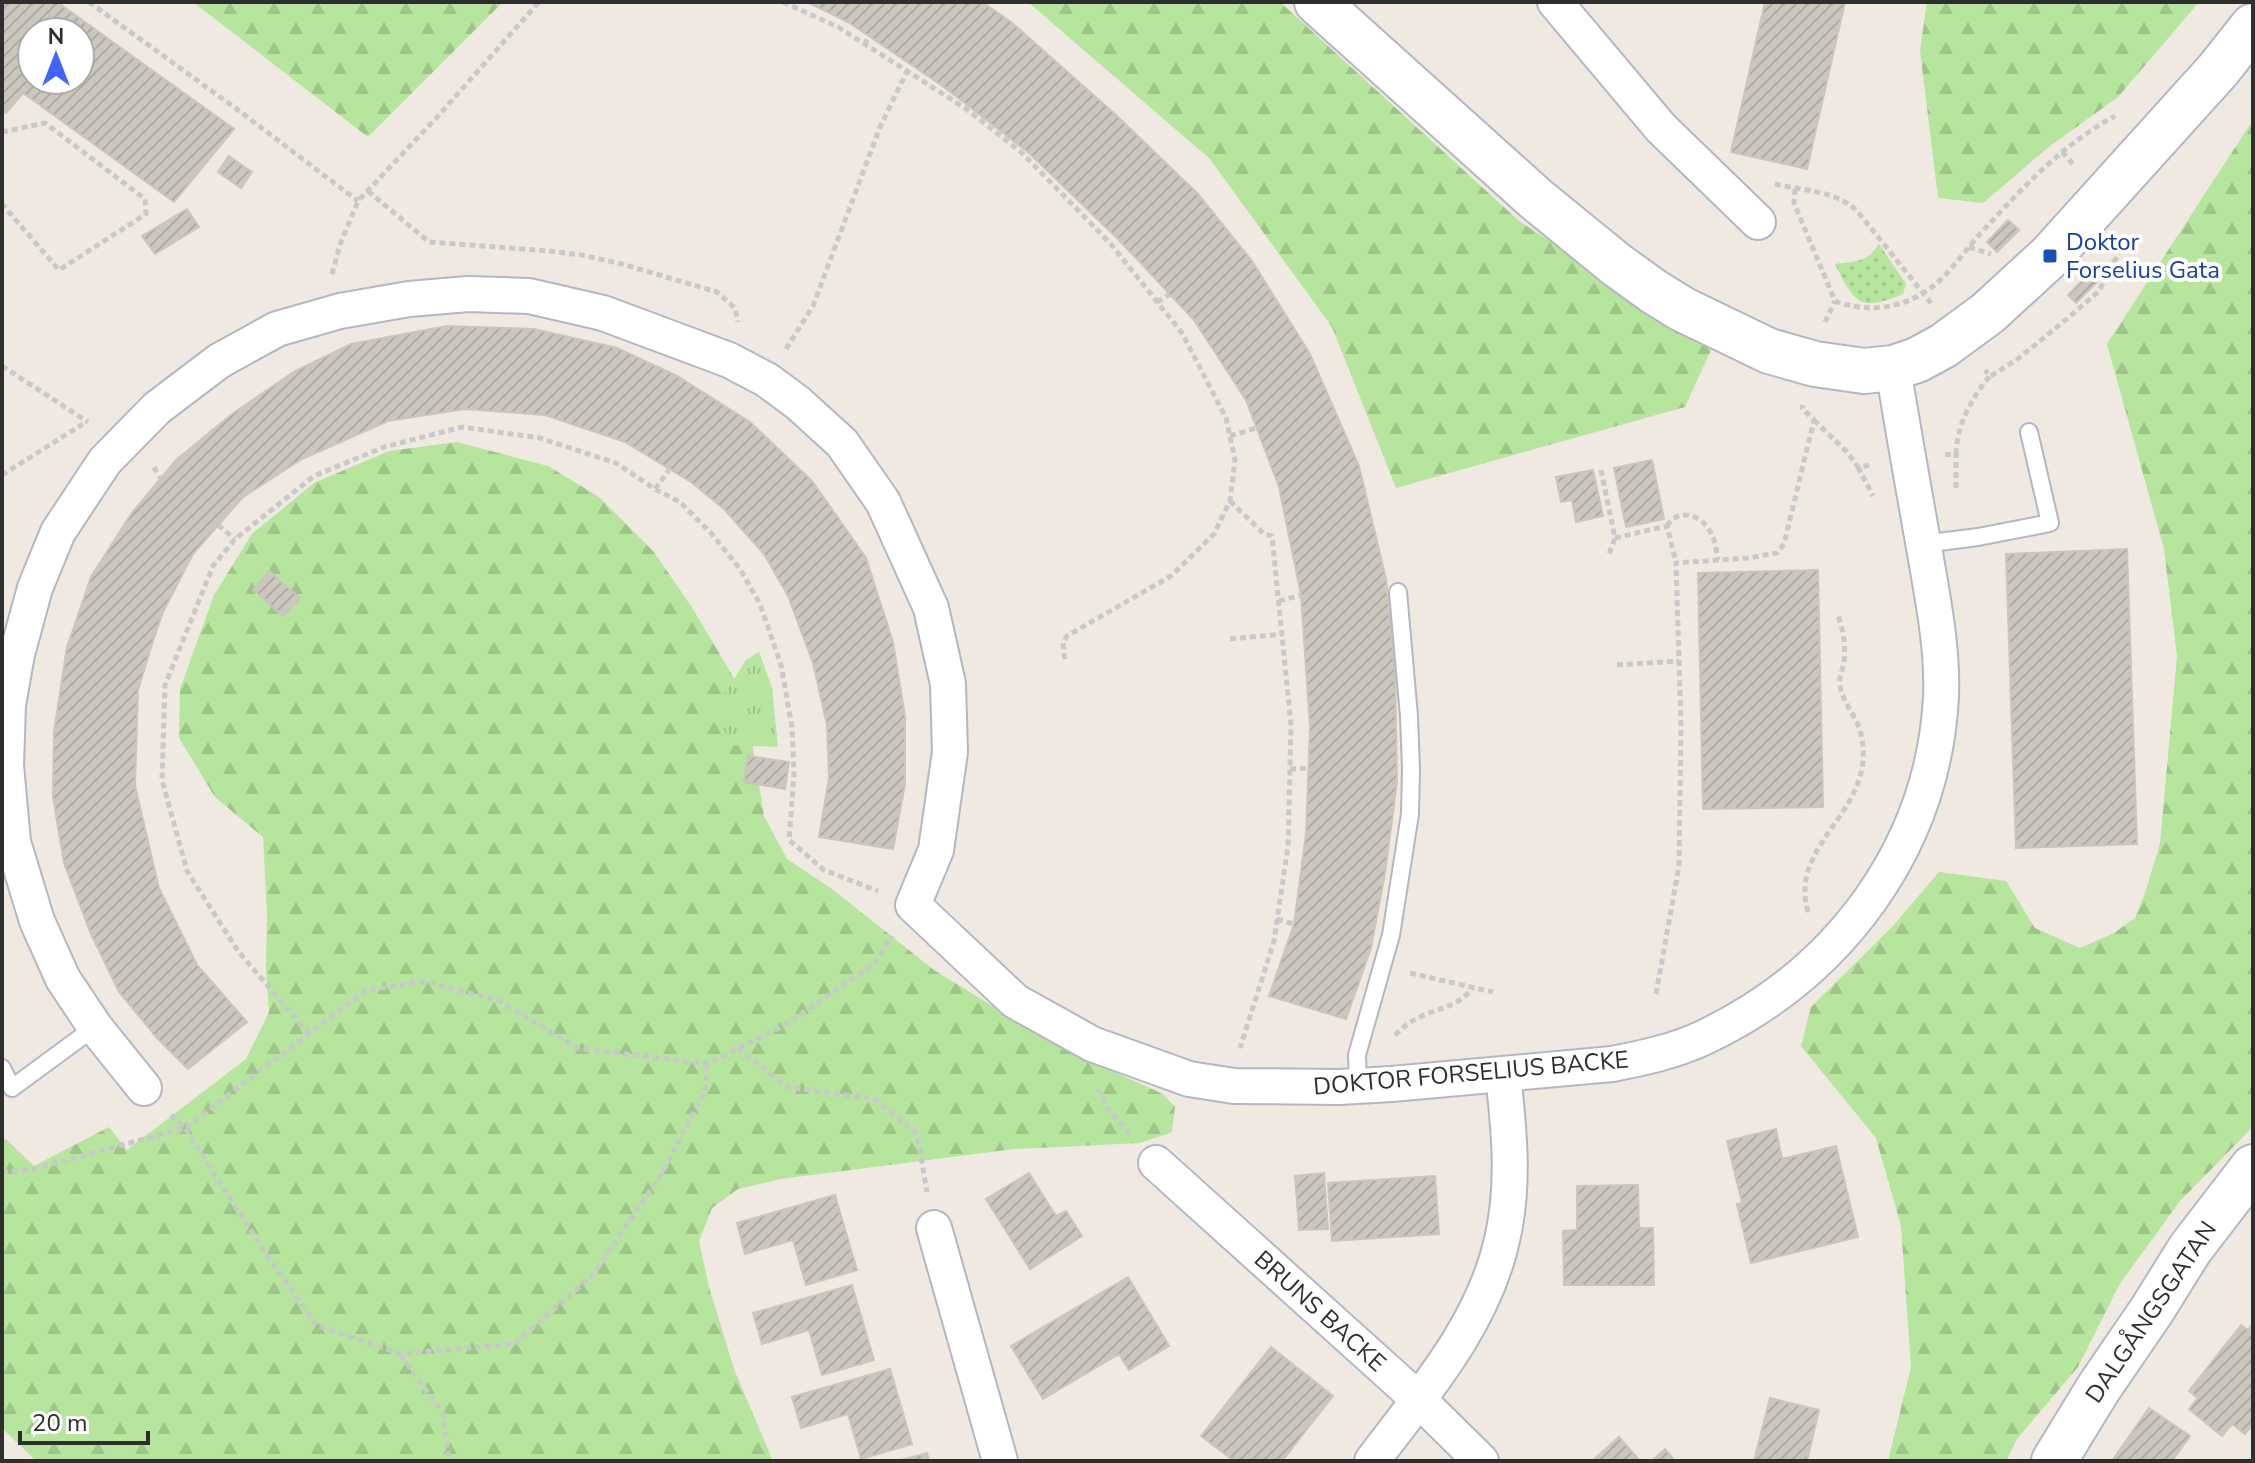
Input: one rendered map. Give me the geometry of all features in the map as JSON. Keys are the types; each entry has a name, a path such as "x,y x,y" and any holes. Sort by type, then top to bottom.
{"street":[{"path":"1317,2 1536,199 1617,265 1682,309 1769,351 1815,364 1864,371 1893,368 1917,360 1943,346 1988,313 2050,256 2218,70 2253,26"},
{"path":"1555,2 1661,128 1758,222"},
{"path":"144,1088 95,1027 63,979 37,921 13,842 6,765 10,653 58,532 105,461 132,432 157,408 219,361 277,329 340,311 424,297 468,294 529,296 603,313 729,360 767,380 842,443 883,502 931,608 948,684 950,752 936,850 913,905"},
{"name":"DOKTOR FORSELIUS BACKE","path":"913,905 1015,1001 1092,1044 1189,1079 1234,1086 1284,1088 1357,1071 1503,1074 1612,1064 1703,1038 1756,1010 1839,940 1865,908 1906,842 1932,771 1941,696 1934,608 1893,368"},
{"path":"1372,1461 1464,1335 1490,1280 1508,1206 1510,1150 1503,1074"},
{"name":"BRUNS BACKE","path":"1156,1163 1418,1399 1481,1461"},
{"name":"DALGÅNGSGATAN","path":"2054,1461 2190,1249 2253,1167"},
{"path":"934,1228 1000,1461"}],"lane":[{"path":"1923,544 2050,523 2029,432"},
{"path":"1357,1071 1391,935 1410,814 1409,716 1398,592"},
{"path":"2,1068 12,1088 95,1027"}],"path":[{"path":"89,2 358,201"},
{"path":"340,311 332,274 358,201 539,2"},
{"path":"783,2 838,27 969,109 1054,182 1110,243 1182,333 1226,418 1235,460 1230,501 1214,534 1171,576 1067,636 1063,643 1065,662"},
{"path":"865,45 868,36"},
{"path":"767,380 813,306 880,127 907,71"},
{"path":"1795,189 1794,203 1835,301 1855,308 1900,304 1922,294 1939,281 2044,167 2094,128 2120,113"},
{"path":"2,132 45,123 145,199 146,214 59,270 2,204"},
{"path":"1765,181 1819,192 1849,203 1922,294"},
{"path":"368,191 411,229"},
{"path":"1157,302 1170,294"},
{"path":"2,366 88,422 132,432"},
{"path":"1802,408 1847,452 1874,500"},
{"path":"1676,563 1777,553 1784,544 1814,420"},
{"path":"2,475 88,422"},
{"path":"2,1172 29,1170 185,1128 309,1034 365,991 422,981 497,1000 578,1048 707,1064 785,1025 874,964 913,905 824,870 789,840 794,774 792,727 781,665 760,604 740,569 711,533 680,502 616,463 540,438 462,427 384,447 314,476 235,539 213,566 165,685 162,780 187,871 238,951 309,1034"},
{"path":"1230,436 1256,428"},
{"path":"1858,467 1909,460"},
{"path":"655,489 669,470"},
{"path":"1601,470 1615,538 1608,557"},
{"path":"1230,501 1264,534 1272,536 1291,725 1288,846 1274,941 1239,1051 1234,1086"},
{"path":"1615,538 1667,526 1672,518 1690,515 1700,520 1713,536 1718,560"},
{"path":"218,525 235,539"},
{"path":"1656,994 1679,866 1681,726 1676,563 1667,526"},
{"path":"1279,601 1301,595"},
{"path":"1810,917 1805,886 1810,864 1821,841 1850,800 1861,776 1864,755 1858,725 1843,699 1839,681 1844,663 1844,642 1837,613"},
{"path":"1230,639 1283,634"},
{"path":"1617,665 1679,661"},
{"path":"1290,769 1309,768"},
{"path":"1277,919 1294,924"},
{"path":"1382,966 1493,992"},
{"path":"1357,1071 1409,1023 1453,1005 1468,995 1473,987"},
{"path":"1092,1044 1089,1072 1109,1111 1156,1163"},
{"path":"738,1048 787,1087 874,1099 917,1134 934,1228"},
{"path":"144,1088 185,1128 316,1325 401,1354 514,1344 593,1275 662,1173 705,1091 707,1064"},
{"path":"401,1354 443,1414 449,1461"}],"green space":[{"path":"193,2 503,2 368,137"},
{"path":"1028,2 1280,2 1519,221 1712,348 1685,407 1396,488 1332,327 1210,159"},
{"path":"1927,2 2199,2 2118,97 2050,146 1983,203 1938,198 1920,50"},
{"path":"2253,120 2253,1124 2180,1201 2119,1285 2078,1367 2017,1439 2006,1461 1888,1461 1911,1367 1901,1226 1876,1138 1801,1046 1811,1007 1892,927 1939,872 2006,881 2035,928 2080,948 2114,933 2135,918 2160,844 2177,656 2164,549 2107,344"},
{"path":"1879,244 1906,284 1903,294 1867,303 1853,295 1835,264 1865,258"},
{"path":"457,442 548,466 599,497 654,552 693,609 738,685 751,735 764,816 787,859 832,889 934,970 1061,1048 1163,1094 1175,1107 1172,1132 1140,1143 1014,1149 781,1179 738,1189 712,1208 699,1241 709,1287 734,1369 773,1461 36,1461 2,1428 2,1140 6,1139 34,1166 109,1127 127,1150 246,1059 269,1012 263,837 215,797 179,738 180,689 214,595 252,534 314,483 389,451"},
{"path":"759,652 772,688 778,747 733,745 719,722 723,697 746,660"}],"building":[{"path":"2,2 57,2 77,16 16,16 16,96 20,96 6,113 2,110"},
{"path":"807,2 982,2 1011,22 1116,115 1198,194 1252,261 1310,354 1359,466 1386,579 1395,673 1397,782 1385,873 1371,948 1346,1019 1269,996 1294,924 1306,834 1310,727 1301,595 1279,487 1246,400 1194,320 1120,241 1029,153 944,87 848,22"},
{"path":"1765,2 1845,2 1807,169 1731,152"},
{"path":"96,30 234,129 174,202 27,96 96,96"},
{"path":"229,156 252,172 241,188 218,172"},
{"path":"187,209 199,227 155,254 142,236"},
{"path":"2008,220 2019,230 1997,252 1987,242"},
{"path":"2092,270 2100,279 2076,303 2068,295"},
{"path":"447,326 534,329 617,348 677,376 750,422 812,481 866,558 893,642 905,716 905,784 893,849 819,837 829,778 827,725 813,663 788,596 764,554 724,509 691,482 625,442 545,415 465,409 388,421 302,459 243,497 193,554 163,612 153,641 138,690 135,786 159,888 197,965 247,1022 188,1069 119,992 91,934 64,863 53,797 54,732 67,647 91,577 131,514 176,460 232,414 295,371 351,344"},
{"path":"1652,460 1664,519 1626,527 1614,468"},
{"path":"1593,470 1603,516 1576,522 1572,500 1561,502 1556,477"},
{"path":"2127,549 2137,844 2016,848 2006,554"},
{"path":"1818,570 1823,807 1703,809 1698,573"},
{"path":"269,571 300,598 283,616 253,590"},
{"path":"748,756 789,762 785,789 744,782"},
{"path":"1776,1129 1782,1159 1836,1146 1858,1237 1751,1263 1737,1204 1742,1203 1727,1141"},
{"path":"1029,1173 1056,1216 1066,1211 1082,1236 1030,1269 986,1199"},
{"path":"1324,1173 1328,1229 1299,1230 1295,1176"},
{"path":"1435,1176 1439,1234 1332,1241 1328,1183"},
{"path":"1638,1185 1639,1228 1653,1228 1654,1285 1564,1285 1563,1231 1577,1230 1577,1186"},
{"path":"835,1195 857,1270 806,1285 793,1240 745,1254 737,1223"},
{"path":"1128,1277 1169,1346 1129,1370 1119,1354 1043,1399 1011,1346"},
{"path":"852,1285 874,1360 822,1375 809,1330 762,1344 753,1313"},
{"path":"2253,1324 2253,1424 2245,1434 2232,1424 2222,1436 2189,1409 2198,1398 2189,1391 2241,1325 2248,1330"},
{"path":"1271,1347 1333,1396 1282,1461 1234,1461 1201,1436"},
{"path":"890,1369 912,1444 861,1459 848,1414 801,1428 792,1397"},
{"path":"1770,1398 1819,1410 1807,1461 1754,1461"},
{"path":"2149,1408 2190,1436 2172,1461 2112,1461"},
{"path":"1619,1437 1640,1461 1592,1461"},
{"path":"1665,1449 1675,1461 1652,1461"},
{"path":"927,1453 929,1461 898,1461"}],"place":[{"name":"Doktor Forselius Gata","path":"2050,256"}]}
